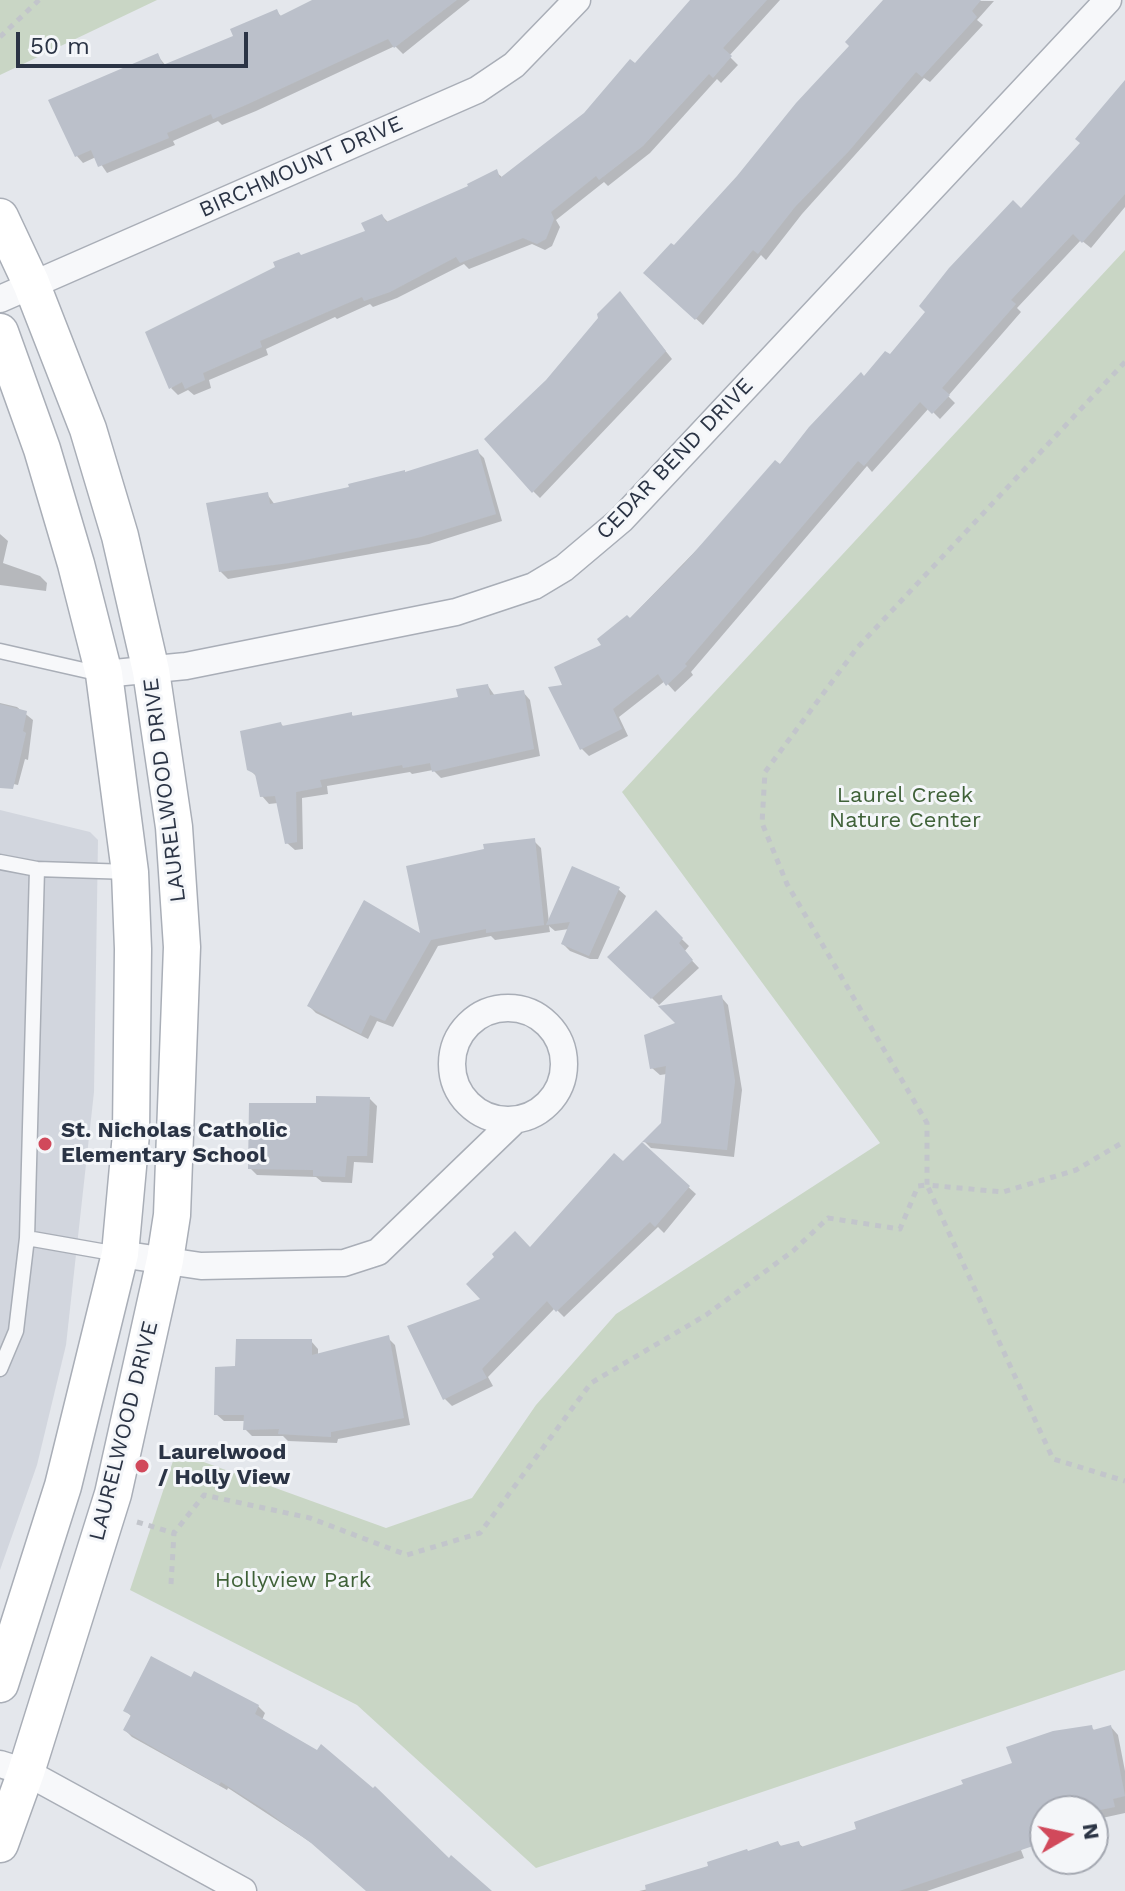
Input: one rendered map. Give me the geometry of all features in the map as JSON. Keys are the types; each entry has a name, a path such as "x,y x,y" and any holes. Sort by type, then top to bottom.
{"street":[{"name":"BIRCHMOUNT DRIVE","path":"16,291 477,90 514,65 577,0"},
{"name":"CEDAR BEND DRIVE","path":"104,674 186,666 456,612 534,586 564,568 621,520 1108,0"},
{"name":"LAURELWOOD DRIVE","path":"0,217 16,291 88,429 120,536 151,671 174,827 182,947 172,1215 165,1260 113,1494 13,1768 0,1844"},
{"name":"LAURELWOOD DRIVE","path":"0,332 42,449 104,674 130,872 133,949 131,1134 120,1254 63,1486 0,1684"},
{"path":"120,1254 201,1266 344,1263 378,1252 515,1120 530,1116 546,1105 559,1088 564,1056 554,1032 534,1014 515,1008 498,1008 479,1015 459,1036 453,1054 453,1074 455,1084 469,1105 485,1116 515,1120"},
{"path":"13,1768 243,1891"}],"lane":[{"path":"0,651 104,674"},
{"path":"0,862 37,869 130,872"},
{"path":"0,1369 16,1331 27,1238 37,869"},
{"path":"27,1238 120,1254"}],"path":[{"path":"0,37 39,0"},
{"path":"1125,362 857,648 765,772 762,823 787,884 927,1123 927,1185 1053,1459 1125,1481"},
{"path":"171,1584 174,1533 204,1495 310,1518 407,1555 480,1533 591,1383 706,1315 793,1251 828,1218 900,1229 918,1186 1003,1192 1076,1170 1125,1141"},
{"path":"136,1522 174,1533"}],"shaded area":[{"name":"St. Nicholas Catholic Elementary School","path":"0,810 90,832 98,840 94,1092 66,1345 37,1465 0,1570"}],"green space":[{"path":"0,0 157,0 0,75"},
{"path":"1125,250 1125,1670 536,1868 357,1705 130,1590 176,1452 386,1528 472,1498 536,1405 616,1314 880,1143 622,792"}],"building":[{"path":"312,0 457,0 394,48 388,39 213,119 211,114 167,133 169,138 98,167 91,150 75,157 48,100 158,53 163,65 233,36 230,29 277,9 280,16"},
{"path":"690,0 767,0 723,48 732,56 713,78 709,74 643,146 599,180 596,176 551,212 554,219 546,239 537,244 523,238 460,263 456,257 390,292 364,301 362,297 260,341 262,347 203,373 205,380 185,389 182,382 169,389 145,332 275,267 273,262 365,231 361,223 382,214 386,222 468,186 497,169 500,178 584,113 630,59 635,63"},
{"path":"883,0 981,0 972,11 977,17 922,77 916,72 849,151 795,207 758,254 753,250 695,320 643,273 671,243 674,245 737,176 796,103 849,46 845,42"},
{"path":"1125,80 1125,194 1082,243 1073,234 1011,300 1016,304 942,388 950,395 932,414 920,402 864,466 858,461 685,664 687,666 666,686 658,674 613,709 622,729 580,750 548,687 562,685 554,667 601,645 597,639 627,615 630,618 684,564 775,460 780,464 809,427 861,372 864,376 885,351 890,354 925,312 919,306 949,268 1013,200 1021,208 1080,143 1075,139"},
{"path":"620,291 666,351 532,493 484,439 546,380 598,318 597,314"},
{"path":"478,449 496,514 421,537 289,563 219,572 206,503 268,492 270,504 349,487 348,484 405,472"},
{"path":"488,684 490,695 524,690 534,749 432,772 430,763 403,768 402,765 320,780 322,787 296,792 297,842 285,844 275,796 260,797 255,774 247,770 240,731 281,722 282,726 352,712 352,716 458,697 456,689"},
{"path":"0,704 27,711 23,731 26,733 13,789 0,788"},
{"path":"535,838 544,925 486,933 486,929 431,940 385,1021 370,1015 361,1034 307,1006 364,900 420,933 406,866 484,849 483,844"},
{"path":"572,866 620,887 589,956 561,944 570,922 546,925"},
{"path":"656,910 683,938 679,943 693,960 651,999 607,957"},
{"path":"722,995 735,1081 727,1150 642,1142 661,1123 666,1066 650,1069 644,1035 675,1023 658,1006"},
{"path":"316,1096 370,1097 367,1156 347,1156 345,1177 313,1176 313,1170 248,1169 249,1103 316,1103"},
{"path":"642,1142 690,1186 655,1227 650,1222 556,1312 547,1301 482,1369 487,1378 443,1400 407,1326 480,1299 466,1284 515,1231 530,1247 614,1153 623,1161"},
{"path":"389,1335 404,1418 331,1432 331,1437 278,1434 279,1429 243,1430 244,1415 214,1415 215,1367 235,1366 236,1339 312,1339 312,1355"},
{"path":"151,1656 191,1677 194,1671 259,1705 255,1714 317,1750 321,1744 373,1788 375,1786 449,1858 451,1855 492,1891 366,1891 311,1843 265,1810 221,1782 219,1785 123,1730 131,1715 123,1711"},
{"path":"1092,1725 1093,1730 1111,1725 1125,1796 1113,1799 1115,1807 1109,1808 1109,1795 1029,1795 1029,1847 899,1891 646,1891 645,1885 708,1866 707,1862 747,1849 778,1841 780,1846 799,1841 801,1847 856,1829 854,1822 963,1784 961,1780 1012,1763 1006,1747 1053,1731"}],"place":[{"name":"St. Nicholas Catholic Elementary School","path":"45,1144"},
{"name":"Laurelwood / Holly View","path":"142,1466"}],"park label":[{"name":"Laurel Creek Nature Center","path":"905,808"},
{"name":"Hollyview Park","path":"293,1581"}]}
